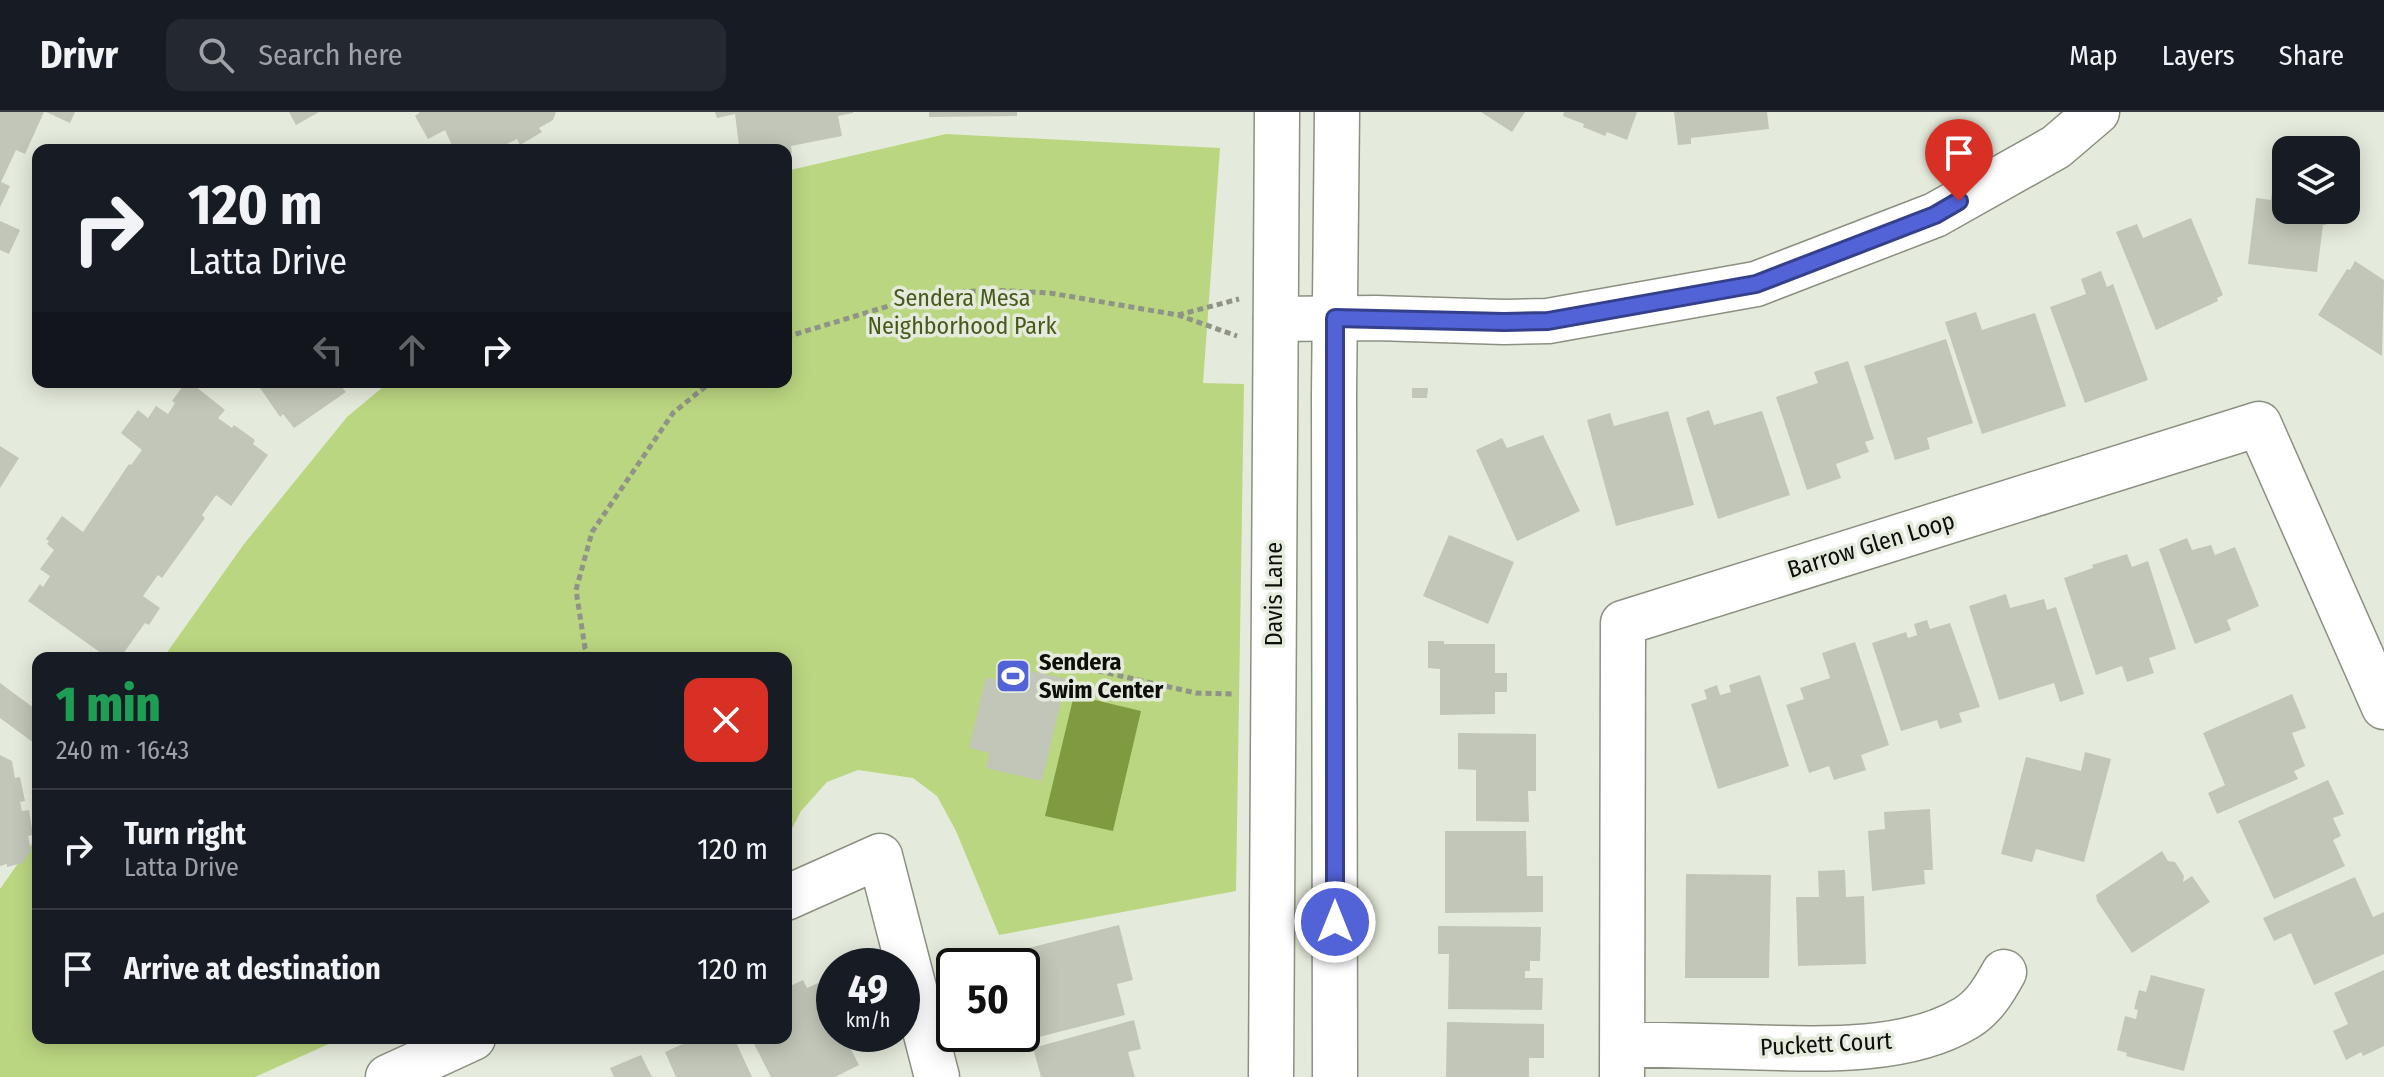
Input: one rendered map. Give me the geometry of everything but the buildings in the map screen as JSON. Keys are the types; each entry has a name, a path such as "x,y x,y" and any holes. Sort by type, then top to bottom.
{"street":[{"name":"Davis Lane","path":"1271,1077 1277,112"},
{"path":"1335,1077 1337,112"},
{"path":"1276,319 1548,321 1756,284 1935,215 2056,147 2097,112"},
{"name":"Barrow Glen Loop","path":"1622,1060 1623,623 2259,424 2384,707"},
{"path":"792,895 880,856 937,1077"},
{"name":"Puckett Court","path":"1622,1060 1855,1047 1940,1032 1968,1017 1990,997 2004,972"},
{"path":"388,1077 460,1044"}],"path":[{"path":"792,335 925,295 988,290 1050,293 1178,315 1218,331"},
{"path":"1178,315 1218,305"},
{"path":"587,652 576,590 592,532 673,413 704,388"},
{"path":"1059,662 1196,693 1236,694"}],"green space":[{"name":"Sendera Mesa Neighborhood Park","path":"946,134 1220,148 1203,383 1244,384 1236,891 999,935 956,831 937,796 913,778 858,770 827,782 801,811 792,828 792,652 167,652 244,544 347,417 382,388 792,388 792,170"},
{"path":"32,844 32,1044 329,1044 255,1077 0,1077 0,889"}],"shaded area":[{"path":"1074,695 1141,711 1113,831 1045,816"}],"place":[{"name":"Sendera Swim Center","path":"1013,676"}],"route":[{"path":"1335,922 1335,318 1548,321 1756,284 1935,215 1959,201"}]}
